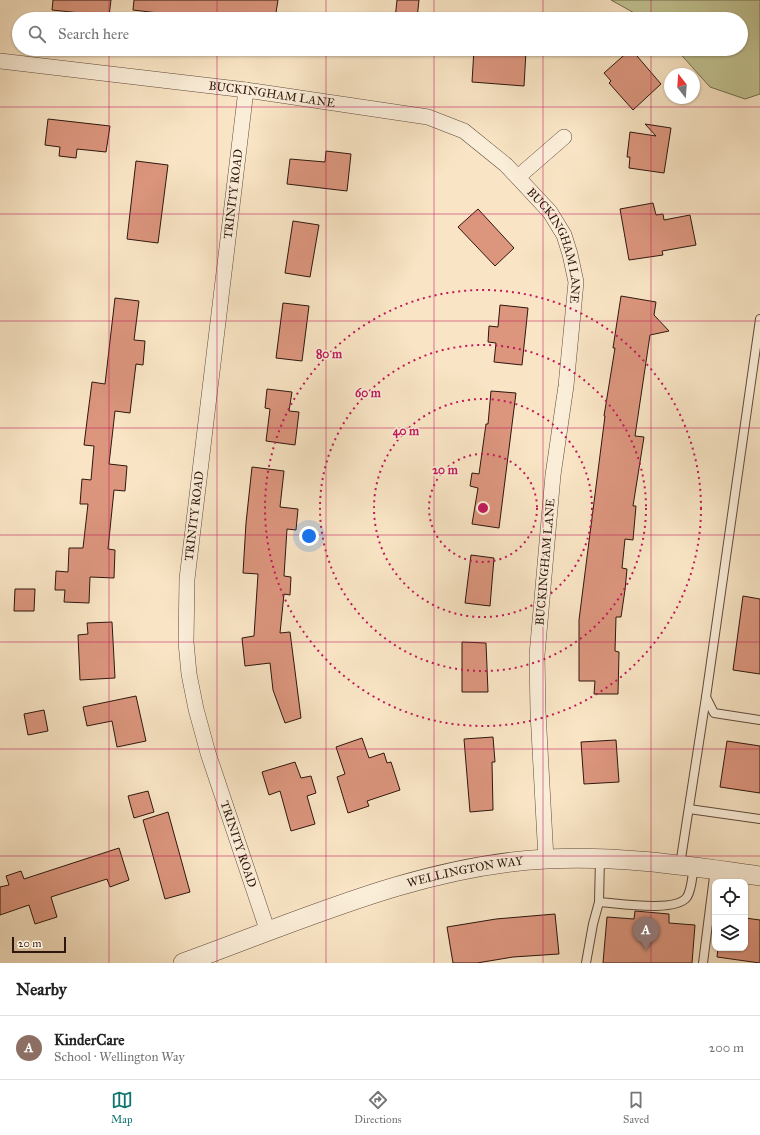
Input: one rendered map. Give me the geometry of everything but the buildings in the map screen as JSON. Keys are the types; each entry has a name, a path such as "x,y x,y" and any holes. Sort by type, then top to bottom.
{"street":[{"name":"BUCKINGHAM LANE","path":"0,61 246,90 428,117 464,131 506,165 550,212 564,235 576,282 566,386 553,475 537,655 538,712 546,859"},
{"name":"TRINITY ROAD","path":"246,90 186,579 185,612 189,674 196,709 208,753 268,932"},
{"path":"518,177 564,137"},
{"name":"WELLINGTON WAY","path":"183,963 410,882 455,870 546,859 600,858 687,866 760,876"}],"lane":[{"path":"599,902 667,906 681,903 690,891 687,866 689,809 760,319"},
{"path":"706,697 714,713 760,720"},
{"path":"689,809 760,819"},
{"path":"586,963 593,924 599,902 600,858"},
{"path":"703,963 715,870"}],"green space":[{"path":"611,0 760,0 760,94 745,99 710,87 700,76 700,68 693,68 682,56 748,56 748,12 632,12"}],"place":[{"name":"KinderCare","path":"646,950"}]}
